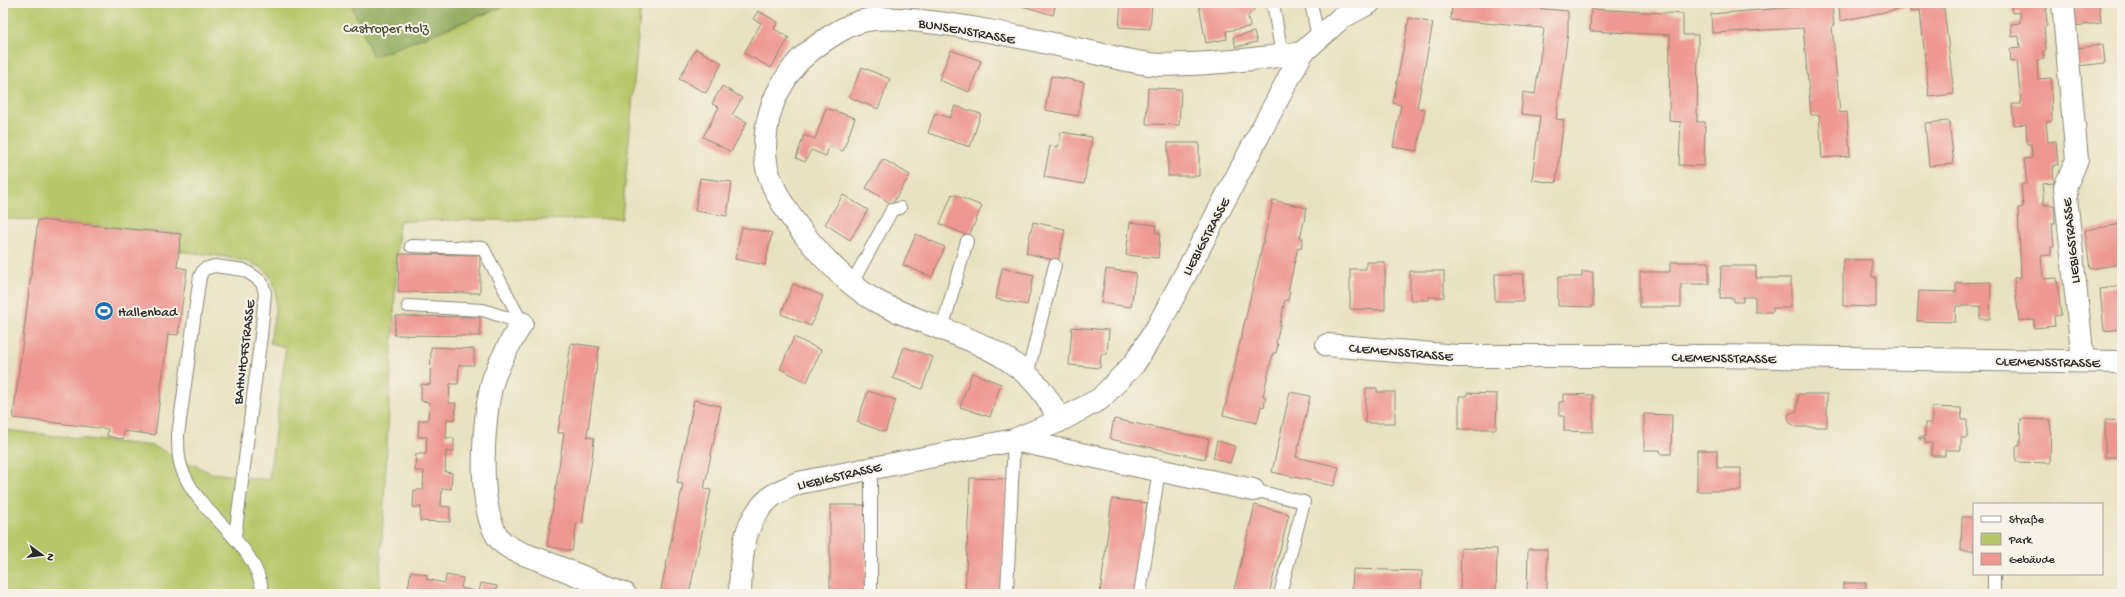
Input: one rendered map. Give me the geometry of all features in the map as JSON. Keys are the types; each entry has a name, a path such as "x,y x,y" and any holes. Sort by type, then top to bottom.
{"street":[{"name":"LIEBIGSTRASSE","path":"740,594 741,551 752,519 771,497 798,483 1014,440 1059,421 1100,399 1134,364 1158,326 1292,54 1318,37 1341,18 1369,3"},
{"name":"LIEBIGSTRASSE","path":"2063,3 2077,160 2065,187 2083,362"},
{"name":"BUNSENSTRASSE","path":"1059,421 1053,407 1027,376 1008,360 979,342 942,329 876,301 852,283 808,240 775,193 767,166 766,137 770,112 778,91 800,59 833,36 859,22 882,18 954,25 1153,65 1231,63 1292,54"},
{"path":"522,323 503,356 493,380 484,426 485,479 492,527 502,542 519,552 625,594"},
{"name":"CLEMENSSTRASSE","path":"1327,346 1456,356 1703,356 2122,362"},
{"name":"LIEBIGSTRASSE","path":"1014,440 1253,490"}],"lane":[{"path":"1273,3 1292,54"},
{"path":"1311,3 1318,37"},
{"path":"852,283 892,210 900,208"},
{"path":"942,329 967,241"},
{"path":"411,246 483,248 522,323"},
{"path":"1027,376 1055,265"},
{"name":"BAHNHOFSTRASSE","path":"234,536 262,336 265,293 262,283 244,270 215,266 204,269 200,276 178,435 178,456 183,473 195,495 234,536 250,557 258,573 263,594"},
{"path":"408,306 483,310 522,323"},
{"path":"1010,594 1007,591 1014,440"},
{"path":"871,468 871,594"},
{"path":"1140,594 1159,470"},
{"path":"1253,490 1304,502 1280,594"},
{"path":"1994,575 1994,594"}],"green space":[{"path":"3,3 351,3 373,57 513,3 641,3 622,219 399,221 379,594 3,594 3,430 153,446 211,473 269,480 286,347 270,343 276,291 269,275 260,267 232,258 179,251 181,234 38,220 3,219"},
{"name":"Castroper Holz","path":"351,3 513,3 373,57"}],"building":[{"path":"1012,3 1056,3 1053,15"},
{"path":"1121,3 1152,3 1150,29 1119,27"},
{"path":"1214,3 1252,3 1254,10 1248,16 1250,27 1226,31 1227,39 1206,43 1199,5"},
{"path":"1452,3 1478,3 1568,11 1568,33 1556,119 1564,120 1556,183 1532,180 1540,116 1521,114 1523,92 1535,94 1544,30 1542,28 1451,20"},
{"path":"1839,3 1939,3 1940,8 1944,8 1954,94 1929,97 1920,10 1910,12 1909,7 1840,21"},
{"path":"2011,3 2047,3 2047,26 2044,27 2046,50 2043,51 2044,59 2037,60 2038,79 2051,78 2052,121 2046,122 2048,142 2056,141 2058,165 2053,165 2054,183 2042,184 2044,205 2054,205 2055,223 2052,223 2054,247 2051,247 2051,255 2041,256 2043,279 2057,278 2061,315 2054,316 2055,326 2034,328 2034,319 2019,321 2014,278 2021,277 2018,208 2023,207 2021,184 2027,184 2024,159 2032,158 2031,144 2027,144 2026,124 2014,125 2012,104 2021,104 2017,61 2011,62 2010,49 2020,48 2019,36 2012,37 2011,24 2020,23 2020,12 2012,13"},
{"path":"2082,3 2099,3 2101,23 2073,26 2072,9 2082,8"},
{"path":"1820,5 1832,6 1834,26 1832,26 1840,113 1847,112 1850,156 1822,158 1819,115 1811,115 1803,28 1712,33 1711,14"},
{"path":"1591,9 1683,14 1683,35 1698,35 1697,122 1705,122 1704,166 1679,165 1681,122 1669,121 1670,35 1590,31"},
{"path":"758,11 778,22 774,29 789,38 771,68 744,53 761,23 753,19"},
{"path":"1409,18 1433,23 1417,108 1425,109 1417,151 1393,147 1401,105 1393,103"},
{"path":"1254,32 1257,42 1236,47 1233,37"},
{"path":"2103,45 2105,63 2077,66 2076,48"},
{"path":"696,49 722,63 706,93 679,79"},
{"path":"951,50 981,61 969,92 939,80"},
{"path":"862,67 890,79 878,109 849,97"},
{"path":"1051,76 1084,82 1078,116 1045,110"},
{"path":"722,86 742,98 732,115 747,122 731,152 703,137 719,107 712,104"},
{"path":"1148,88 1181,89 1179,125 1146,124"},
{"path":"955,106 981,114 970,147 928,133 935,113 950,118"},
{"path":"826,108 855,118 843,151 829,146 826,156 811,150 805,162 796,158 804,135 815,139"},
{"path":"1949,121 1954,164 1929,166 1925,123"},
{"path":"1061,132 1092,137 1084,184 1044,177 1050,146 1058,147"},
{"path":"1168,143 1199,143 1199,176 1168,176"},
{"path":"883,159 910,175 892,204 866,188"},
{"path":"700,178 732,182 727,216 695,211"},
{"path":"952,194 982,206 969,236 940,224"},
{"path":"843,195 868,210 850,240 825,224"},
{"path":"1273,200 1307,208 1300,238 1303,238 1301,248 1298,247 1288,291 1290,291 1288,300 1285,300 1276,344 1278,344 1276,353 1273,353 1263,396 1266,397 1264,407 1261,406 1257,423 1223,415"},
{"name":"Hallenbad","path":"38,220 181,234 177,267 187,269 178,335 168,334 155,435 124,431 123,439 107,436 108,429 13,418"},
{"path":"1033,222 1065,229 1058,261 1026,253"},
{"path":"1130,222 1156,225 1155,232 1160,233 1158,258 1126,255"},
{"path":"2122,224 2122,264 2090,269 2085,230"},
{"path":"742,227 772,233 765,265 735,259"},
{"path":"916,234 945,247 932,277 903,265"},
{"path":"399,254 480,255 480,293 398,292"},
{"path":"1843,259 1872,260 1872,277 1876,277 1876,307 1843,306"},
{"path":"1366,262 1385,262 1385,310 1350,309 1350,269 1366,269"},
{"path":"1670,262 1709,262 1709,284 1681,284 1681,307 1640,307 1640,272 1670,272"},
{"path":"1721,266 1756,266 1756,278 1791,278 1791,308 1773,308 1773,312 1755,312 1755,297 1743,297 1743,302 1734,302 1734,298 1720,298"},
{"path":"1002,268 1034,275 1027,305 996,299"},
{"path":"1106,269 1136,273 1131,307 1101,303"},
{"path":"1410,271 1444,271 1444,297 1429,297 1429,300 1410,300"},
{"path":"1582,272 1593,272 1593,307 1558,306 1558,277 1582,277"},
{"path":"1495,274 1523,274 1523,301 1495,301"},
{"path":"1991,282 1990,319 1980,319 1980,306 1956,306 1955,322 1917,321 1919,291 1956,292 1956,283"},
{"path":"793,284 823,296 811,326 781,314"},
{"path":"2122,286 2122,329 2104,331 2100,289"},
{"path":"396,316 480,317 480,336 394,335"},
{"path":"1072,327 1109,330 1107,354 1101,354 1100,368 1069,365"},
{"path":"794,337 821,350 807,382 780,369"},
{"path":"571,343 599,347 587,437 594,438 592,459 582,524 577,523 572,551 547,546 564,433 558,433"},
{"path":"431,347 474,349 474,365 459,365 458,384 450,384 449,403 456,403 455,420 447,419 446,438 454,438 454,452 446,451 445,472 452,473 451,489 442,488 441,506 450,507 450,522 420,521 421,507 413,507 414,490 423,490 424,471 415,471 416,454 426,454 427,437 418,437 419,420 428,420 429,402 421,401 421,384 430,385"},
{"path":"904,347 933,357 922,389 893,378"},
{"path":"972,373 1001,384 990,417 960,407"},
{"path":"1366,388 1377,388 1377,392 1395,392 1395,423 1365,423"},
{"path":"868,391 896,400 885,432 857,422"},
{"path":"1290,392 1310,396 1296,457 1339,467 1334,486 1272,472"},
{"path":"1467,393 1497,394 1496,429 1457,429 1459,427 1459,396 1467,396"},
{"path":"1564,394 1593,395 1593,432 1564,431 1564,416 1559,416 1559,402 1564,402"},
{"path":"1798,394 1827,394 1827,427 1797,427 1790,423 1788,417 1790,413 1797,411"},
{"path":"694,400 721,406 704,489 711,490 689,594 660,594 683,484 677,483"},
{"path":"1932,407 1961,408 1962,420 1967,420 1967,438 1961,438 1961,450 1945,450 1945,456 1932,456 1932,443 1925,443 1925,439 1919,439 1919,437 1925,437 1925,423 1932,423"},
{"path":"1644,414 1672,415 1671,454 1661,454 1660,450 1644,450"},
{"path":"1114,419 1209,439 1205,459 1110,439"},
{"path":"2021,419 2051,420 2050,463 2016,462 2016,446 2020,446"},
{"path":"2105,420 2122,421 2122,457 2105,457"},
{"path":"1217,441 1235,446 1230,463 1213,458"},
{"path":"1697,450 1717,450 1717,468 1741,468 1741,491 1697,491"},
{"path":"970,478 1007,479 1001,594 965,594"},
{"path":"1112,499 1147,503 1136,594 1100,594"},
{"path":"830,505 867,505 866,594 830,594"},
{"path":"1255,505 1289,514 1269,594 1233,594"},
{"path":"1962,517 1973,517 1973,551 1961,551"},
{"path":"1461,548 1497,549 1496,594 1460,594"},
{"path":"1528,549 1547,549 1547,594 1527,594"},
{"path":"1353,569 1422,571 1421,594 1352,594"},
{"path":"411,571 427,575 426,579 445,583 446,575 463,578 461,588 479,592 481,583 497,586 495,594 407,594"},
{"path":"1843,583 1866,583 1866,594 1843,594"}],"place":[{"name":"Hallenbad","path":"104,311"}]}
